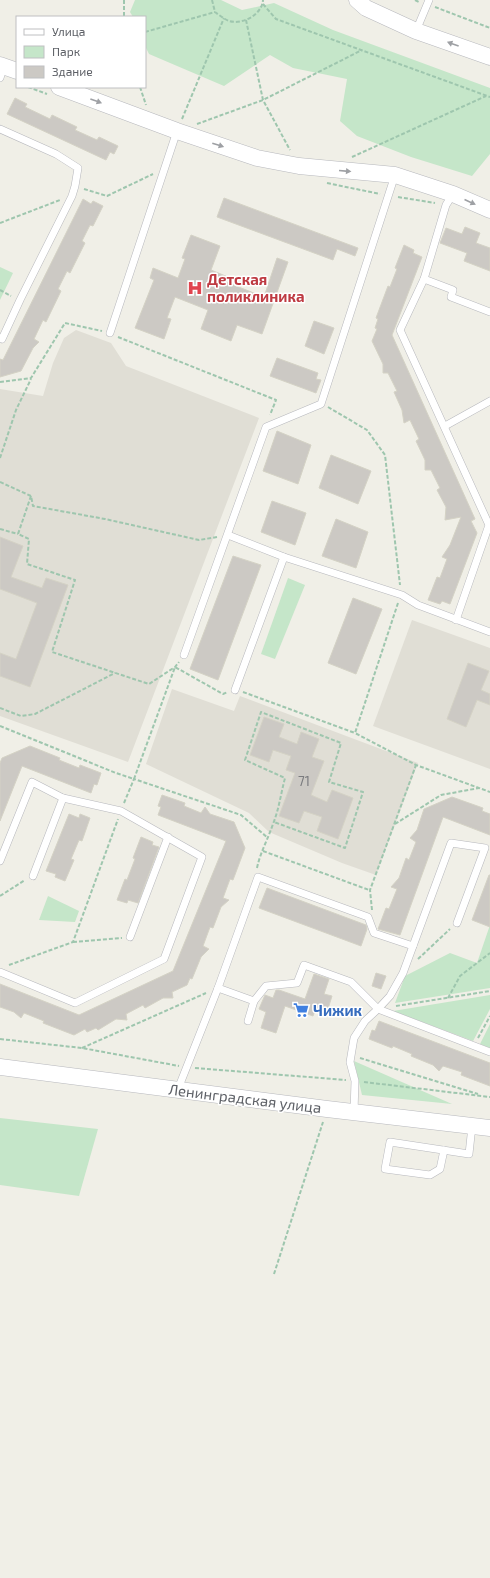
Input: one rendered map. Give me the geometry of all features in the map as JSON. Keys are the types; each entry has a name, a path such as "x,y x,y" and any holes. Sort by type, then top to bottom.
{"street":[{"path":"358,0 366,8 416,30 490,57"},
{"path":"62,88 177,131 257,158 299,166 395,175 453,194 490,210"},
{"name":"Ленинградская улица","path":"0,1067 327,1109 490,1128"}],"lane":[{"path":"416,30 428,2"},
{"path":"0,129 56,154 78,168 72,196 2,339 0,338"},
{"path":"110,333 177,131"},
{"path":"184,655 266,427 322,404 395,175"},
{"path":"453,194 446,205 424,279 400,330 489,525 456,620"},
{"path":"424,279 453,290 450,297 490,312"},
{"path":"445,426 490,401"},
{"path":"228,535 284,557 402,595 418,605 490,632"},
{"path":"235,690 284,557"},
{"path":"0,861 32,782 63,798 121,811 202,857 164,959 74,1003 0,972"},
{"path":"33,876 63,798"},
{"path":"130,937 168,837"},
{"path":"354,1112 355,1081 350,1062 354,1038 365,1020 390,996 403,973 451,843 488,849 457,923"},
{"path":"178,1089 218,988 258,877 368,917 374,933 413,946"},
{"path":"248,1021 254,1001 266,986 297,983 304,965 351,982 378,1009 490,1052"},
{"path":"218,988 254,1001"},
{"path":"444,1150 440,1169 430,1175 385,1169 390,1142 444,1150 469,1154 472,1126"}],"path":[{"path":"124,0 124,16"},
{"path":"212,0 215,12 229,21 246,20 254,16 263,4 263,0"},
{"path":"415,0 428,2 490,28"},
{"path":"263,4 276,19 490,97"},
{"path":"146,32 215,12"},
{"path":"177,131 224,18"},
{"path":"246,20 262,100 299,166"},
{"path":"177,131 262,100 362,50"},
{"path":"347,159 487,96"},
{"path":"75,186 107,196 164,168"},
{"path":"0,223 72,196"},
{"path":"0,290 20,300"},
{"path":"0,458 16,410 31,378 65,323 110,333 276,400 266,427"},
{"path":"0,382 31,378"},
{"path":"322,404 366,430 385,455 402,595 355,733"},
{"path":"0,482 31,496"},
{"path":"31,496 33,506 104,519 199,540 228,535"},
{"path":"18,534 31,496"},
{"path":"0,529 29,539 27,564 75,580 52,652 149,684 175,667"},
{"path":"175,667 223,694 235,690 355,733 416,764 490,792"},
{"path":"73,942 175,667"},
{"path":"0,708 21,716 35,714 115,673"},
{"path":"258,877 256,871 259,858 263,852 274,822 285,778 244,760 261,712 341,743 329,782 363,792 345,848 274,822"},
{"path":"0,726 116,773 241,815 268,838"},
{"path":"0,729 5,728"},
{"path":"372,912 370,890 416,764"},
{"path":"394,825 441,795 480,788"},
{"path":"263,852 370,890"},
{"path":"0,896 33,876"},
{"path":"403,973 457,923"},
{"path":"7,966 73,942 130,937"},
{"path":"447,998 460,976 490,953"},
{"path":"82,1048 218,988"},
{"path":"378,1009 490,991"},
{"path":"474,1046 490,1016"},
{"path":"0,1039 82,1048 186,1068 355,1081 490,1096"},
{"path":"351,1055 484,1096"},
{"path":"274,1274 327,1109"}],"shaded area":[{"path":"76,330 111,343 126,366 259,418 128,762 0,716 0,389 43,396 53,363 64,338"},
{"path":"412,620 490,648 490,769 373,726"},
{"path":"172,689 234,711 240,696 418,763 376,875 342,863 269,832 249,813 146,764"}],"green space":[{"path":"135,0 221,0 242,10 274,3 333,30 490,88 490,154 472,176 411,157 357,136 340,121 347,79 293,68 270,55 224,86 149,54 146,48 146,16 132,16 130,12"},
{"path":"0,267 13,273 0,300"},
{"path":"288,578 305,585 275,659 261,654"},
{"path":"48,896 79,911 75,922 39,920"},
{"path":"490,925 490,988 395,1003 405,976 450,953 477,963"},
{"path":"490,995 490,1009 473,1041 393,1011"},
{"path":"490,1024 490,1048 480,1044"},
{"path":"354,1061 452,1104 362,1095"},
{"path":"0,1118 98,1129 79,1196 0,1185"}],"building":[{"path":"15,98 27,104 25,107 50,119 52,115 77,127 75,130 97,140 99,137 118,146 114,154 110,152 106,160 7,114"},
{"path":"224,198 358,248 355,256 337,249 333,260 217,217"},
{"path":"83,199 91,204 93,201 103,206 93,226 90,225 82,241 85,243 70,273 67,271 58,289 61,291 46,322 43,320 34,339 39,342 33,348 21,371 0,377 0,359 3,360"},
{"path":"465,227 480,233 476,243 490,248 490,271 464,261 467,253 440,243 446,228 462,234"},
{"name":"Детская поликлиника","path":"191,235 220,246 211,270 228,277 226,282 264,297 277,258 288,262 262,334 237,325 231,341 201,329 208,310 175,297 167,318 171,319 164,339 135,328 154,280 150,278 153,268 178,278 185,259 182,258"},
{"path":"404,245 414,250 413,253 422,257 392,335 475,519 471,521 477,533 450,604 442,601 440,604 428,600 437,577 440,578 447,559 442,557 450,545 461,517 445,520 446,507 437,490 440,488 431,470 425,470 425,460 416,441 419,439 410,420 404,423 402,410 394,392 397,391 388,373 383,373 383,364 372,341 377,329 375,328 378,319 376,318 388,286 390,287 397,269 395,268"},
{"path":"314,321 334,328 324,354 305,346"},
{"path":"277,358 318,373 316,379 321,380 316,393 270,376"},
{"path":"277,431 311,445 298,484 263,471"},
{"path":"331,455 371,471 358,504 319,488"},
{"path":"272,501 306,513 295,545 261,532"},
{"path":"336,519 368,532 356,568 322,556"},
{"path":"0,537 23,546 11,577 42,588 46,578 68,585 30,687 0,676 0,653 16,659 37,603 0,589"},
{"path":"233,556 261,565 218,680 190,669"},
{"path":"353,598 382,609 356,674 328,663"},
{"path":"468,663 489,671 481,690 490,694 490,705 477,700 466,727 447,719"},
{"path":"264,717 284,724 279,737 297,744 301,732 319,739 312,757 324,761 311,795 327,802 332,790 353,798 338,839 317,831 322,817 304,811 299,823 279,816 295,773 286,770 291,756 273,750 269,762 250,755"},
{"path":"30,746 60,758 59,760 79,768 80,765 101,773 97,785 94,784 91,793 22,766 0,821 0,763 2,758"},
{"path":"162,795 185,803 184,806 201,813 205,807 210,814 234,822 245,848 233,880 230,879 223,898 229,900 221,907 213,928 210,927 203,946 209,949 201,957 192,979 190,978 187,985 172,992 173,998 163,998 145,1008 143,1005 126,1014 127,1020 116,1019 98,1030 96,1028 87,1032 85,1029 74,1035 43,1023 44,1021 24,1013 21,1018 14,1012 0,1007 0,984 79,1015 173,971 226,841 158,815 161,807 158,806"},
{"path":"452,797 483,808 482,811 490,814 490,835 443,817 400,935 378,929 386,908 389,909 397,889 391,887 399,878 406,858 409,860 416,842 410,838 417,830 424,809"},
{"path":"69,814 79,818 80,814 90,818 82,841 79,840 71,859 74,860 65,881 55,877 56,874 46,871"},
{"path":"141,837 153,842 152,845 159,847 138,903 128,900 127,903 117,900 135,859 133,858"},
{"path":"490,875 490,927 472,920"},
{"path":"267,888 366,925 367,929 361,946 259,908"},
{"path":"376,973 386,976 381,989 372,986"},
{"path":"314,974 329,979 324,994 332,996 327,1012 316,1008 313,1016 285,1006 276,1033 261,1028 266,1012 259,1009 265,995 273,998 276,990 279,990 305,999"},
{"path":"379,1021 490,1063 490,1086 461,1075 462,1072 443,1066 439,1071 433,1065 411,1056 412,1054 393,1046 392,1048 369,1039 372,1030 375,1031"}],"place":[{"name":"Детская поликлиника","path":"195,288"},
{"name":"Чижик","path":"301,1010"}]}
